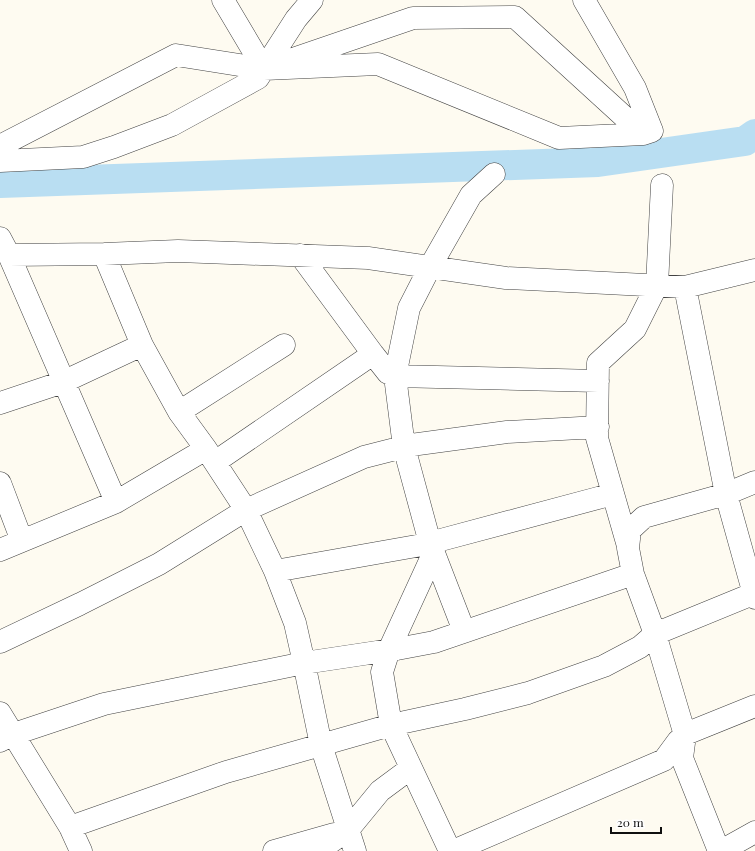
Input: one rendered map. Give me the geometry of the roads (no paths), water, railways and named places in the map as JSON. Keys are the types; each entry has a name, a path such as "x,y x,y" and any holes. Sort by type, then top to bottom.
{"street":[{"path":"223,0 264,69"},
{"path":"0,161 82,157 114,147 172,125 258,78 264,69 293,9 312,0"},
{"path":"0,146 176,54 264,69 378,64 559,138 643,134 652,131 635,88 584,0"},
{"path":"264,69 413,18 515,17 643,134"},
{"path":"464,631 432,547 404,447 395,376 409,308 430,267 471,195 494,174"},
{"path":"662,185 657,285 634,329 598,363 597,438 628,548 632,574 655,634 685,735 682,758 720,851 755,832"},
{"path":"116,502 4,247 104,254 178,251 368,258 506,278 684,287 755,270"},
{"path":"104,254 142,345 179,412 211,455 246,510 275,571 295,624 321,745 355,851"},
{"path":"300,255 373,354 388,373 395,376 598,381"},
{"path":"70,827 226,772 391,725 465,709 528,693 604,666 640,647 655,634 754,595 726,494 684,287"},
{"path":"0,403 63,382 142,345"},
{"path":"179,412 284,345"},
{"path":"0,550 116,502 211,455 373,354"},
{"path":"0,642 159,564 246,510 364,457 404,447 507,432 598,427"},
{"path":"628,548 630,530 644,517 726,494 755,482"},
{"path":"0,483 22,541"},
{"path":"275,571 432,547 613,494"},
{"path":"432,547 388,650 382,672 391,725 450,851"},
{"path":"7,737 104,704 304,663 434,642 632,574"},
{"path":"453,851 664,760 678,741 688,733 755,706"},
{"path":"0,713 7,737 70,827 81,851"},
{"path":"318,851 348,830 380,791 411,768"},
{"path":"274,851 348,830"}],"waterway":[{"path":"0,183 598,162 745,141 755,134"}]}
